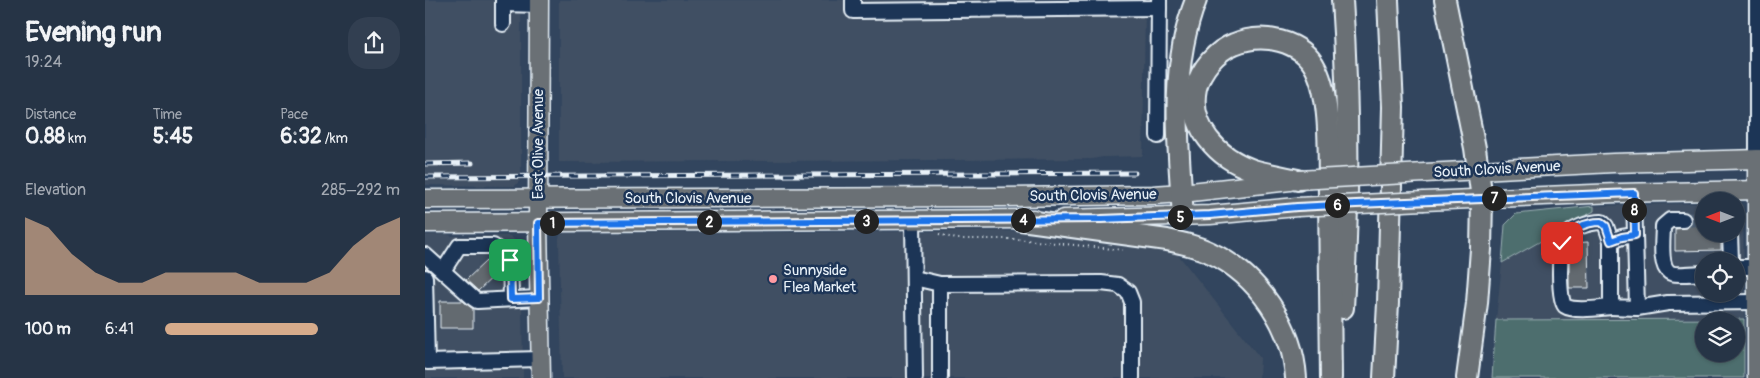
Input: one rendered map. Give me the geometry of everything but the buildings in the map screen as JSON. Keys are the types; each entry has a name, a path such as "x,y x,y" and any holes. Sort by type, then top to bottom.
{"highway":[{"path":"1183,216 1177,89 1184,45 1196,0"},
{"path":"1338,378 1344,284 1347,168 1347,102 1342,0"},
{"path":"1384,378 1388,303 1393,107 1388,0"},
{"path":"1445,0 1479,170 1482,199 1477,303 1467,378"},
{"path":"1297,180 1254,170 1231,159 1215,146 1199,125 1195,115 1195,101 1201,76 1214,57 1233,44 1255,38 1280,41 1299,50 1308,57 1320,78 1326,109 1328,148 1331,378"},
{"path":"1021,220 1167,240 1188,244 1211,253 1237,270 1270,305 1286,334 1296,366 1297,378"}],"main road":[{"name":"East Olive Avenue","path":"539,2 538,223 541,378"},
{"name":"South Clovis Avenue","path":"425,199 1077,196 1182,193 1297,180 1613,163 1758,159"},
{"path":"1757,378 1756,267 1758,159"},
{"name":"South Clovis Avenue","path":"425,223 1021,220 1183,216 1297,207 1424,201 1758,190"},
{"path":"913,220 918,212 924,209 1025,206 1077,196"}],"street":[{"path":"853,0 853,11 1159,4 1158,136"},
{"path":"1757,0 1758,159"},
{"path":"503,24 503,2 539,2"},
{"path":"1634,193 1637,308"},
{"path":"913,220 915,378"},
{"path":"1683,220 1670,220 1663,226 1662,255 1664,266 1669,272 1695,273"},
{"path":"1611,307 1611,241 1606,226 1601,222 1593,222 1564,237 1562,243 1560,254 1561,296 1565,307 1579,309 1637,308 1668,303 1756,302"},
{"path":"1611,241 1635,235"},
{"path":"443,271 459,246 493,246 510,260 511,299"},
{"path":"425,255 477,301 539,298"},
{"path":"1745,267 1756,267"},
{"path":"425,277 426,362 541,359"},
{"path":"913,278 940,284 1101,283 1118,285 1128,292 1132,302 1132,378"},
{"path":"940,284 940,378"}],"path":[{"path":"934,234 956,239 1017,239 1131,251"}],"shaded area":[{"path":"425,0 521,0 521,179 515,186 425,185"},
{"path":"559,0 1145,0 1143,156 1092,159 559,162"},
{"path":"1695,203 1695,242 1743,242 1743,252 1695,252 1695,302 1744,302 1744,312 1695,312 1695,319 1496,320 1502,263 1594,211 1594,206"},
{"path":"1024,231 1175,251 1260,358 1259,378 562,378 559,238 563,233"},
{"path":"446,234 452,236 510,236 521,246 523,378 425,378 425,235"}],"green space":[{"path":"1594,206 1594,211 1502,263 1505,225 1516,214"},
{"path":"1695,319 1695,362 1744,362 1744,378 1492,378 1496,320"}],"tunnel":[{"path":"1683,220 1695,219"}],"railway":[{"path":"425,164 472,163"},
{"path":"425,177 1135,173"}],"place":[{"name":"Sunnyside Flea Market","path":"773,279"}],"route":[{"path":"510,260 511,299 539,298 538,223 1101,219 1210,215 1356,204 1634,193 1635,235 1611,241 1606,226 1601,222 1593,222 1564,237 1562,243"}]}
